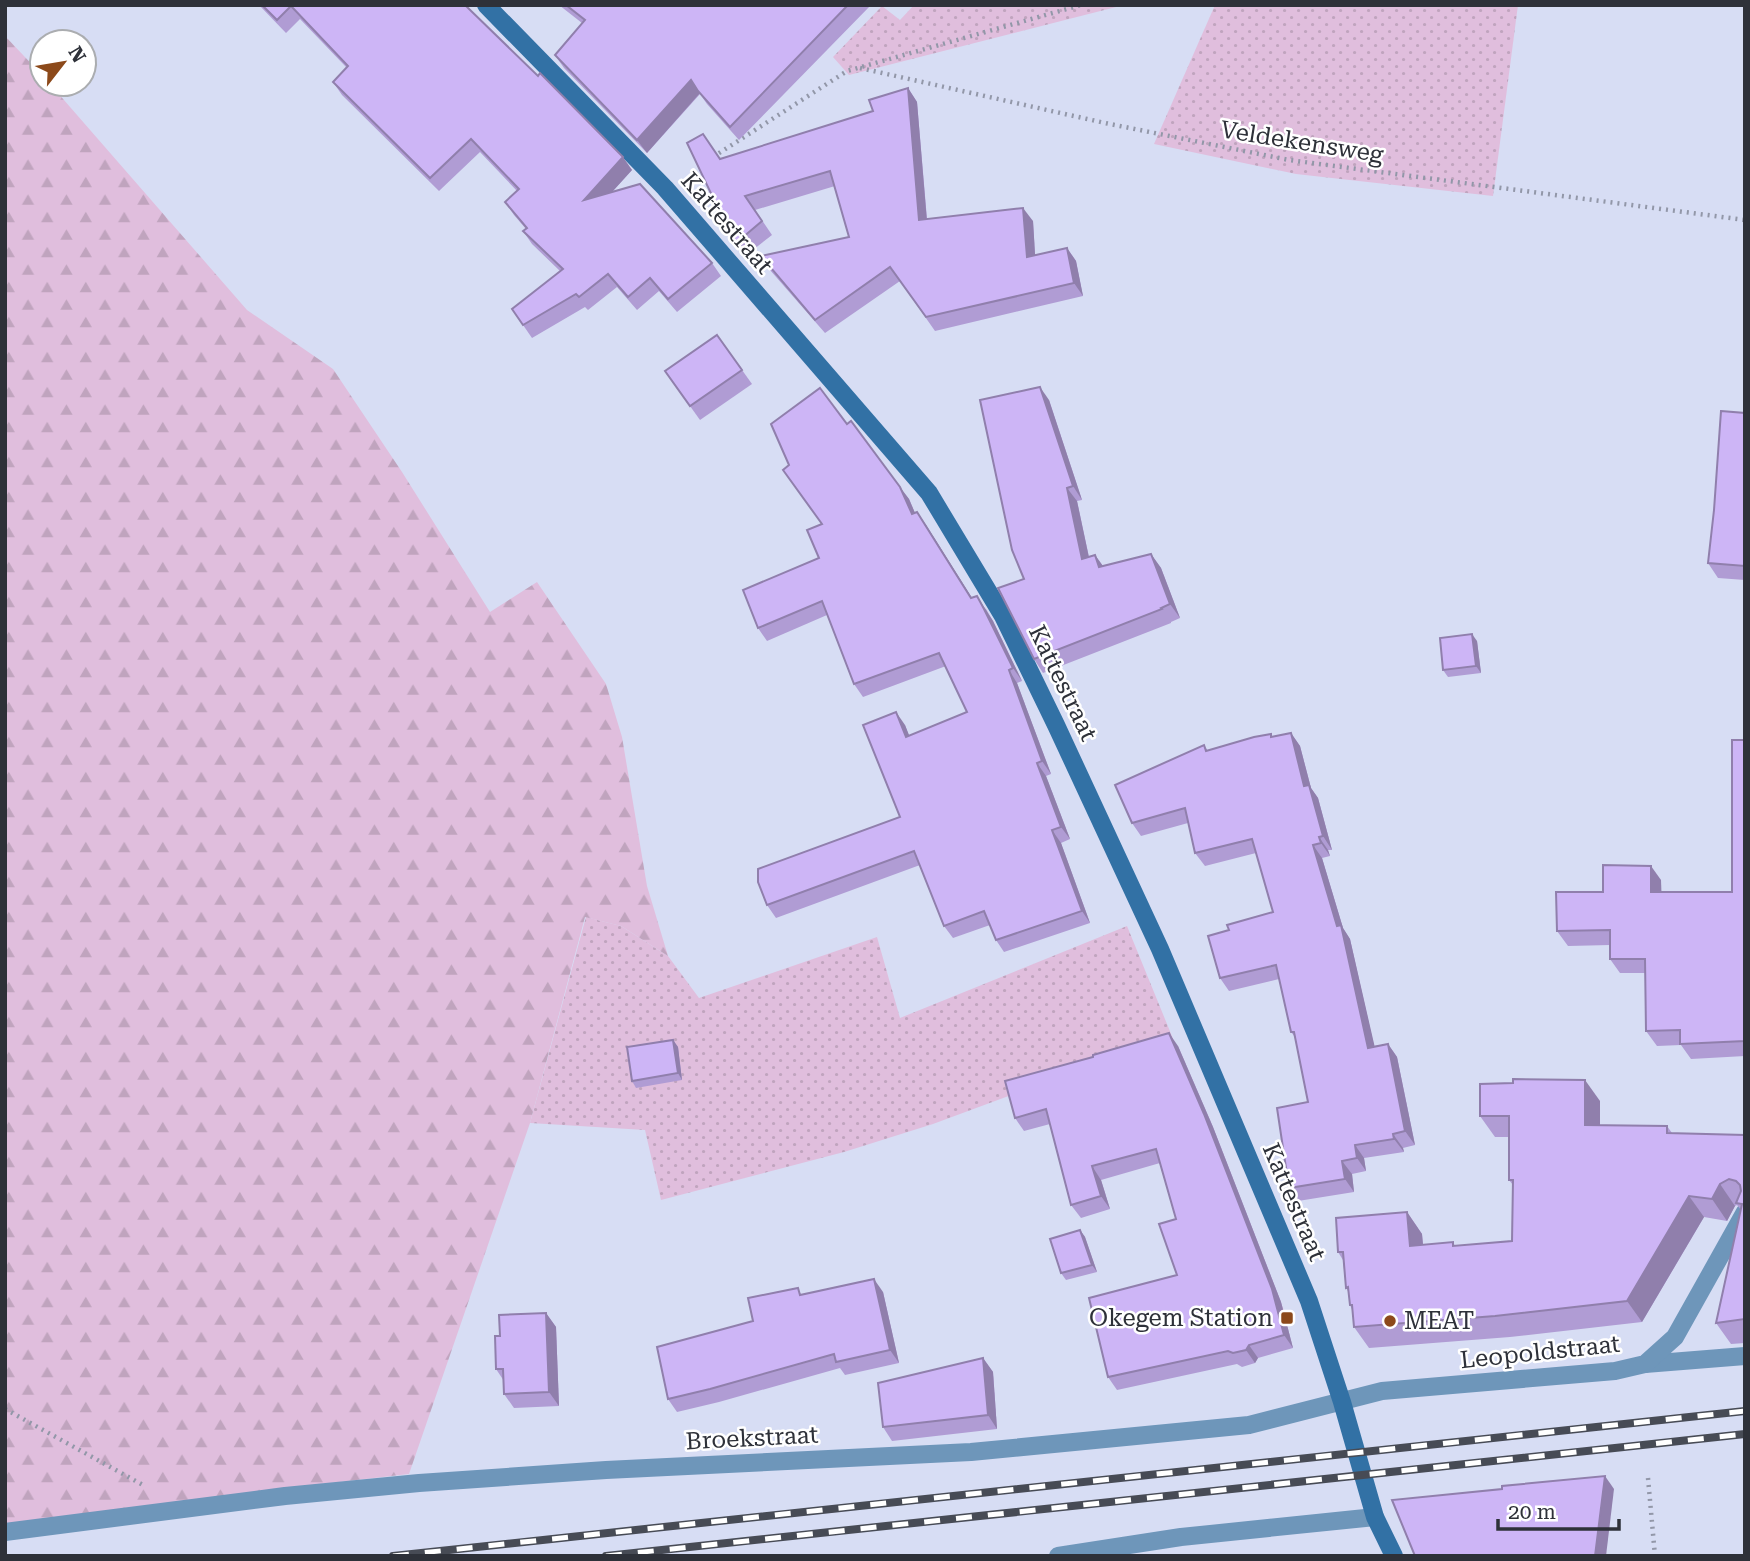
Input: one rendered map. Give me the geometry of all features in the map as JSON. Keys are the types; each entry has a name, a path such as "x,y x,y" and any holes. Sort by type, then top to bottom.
{"main road":[{"name":"Kattestraat","path":"486,5 665,188 929,493 1003,616 1160,949 1309,1301 1375,1517 1394,1556"}],"street":[{"name":"Leopoldstraat","path":"1342,1402 1382,1391 1615,1371 1645,1364 1675,1337 1745,1212"},
{"path":"1645,1364 1745,1356"},
{"name":"Broekstraat","path":"5,1532 285,1496 419,1483 607,1470 971,1452 1249,1425 1342,1402"},
{"path":"1058,1556 1181,1537 1375,1517"}],"path":[{"path":"710,159 847,71 1081,5"},
{"name":"Veldekensweg","path":"860,68 1105,123 1289,160 1745,220"},
{"path":"5,1409 158,1493 162,1513"},
{"path":"1648,1478 1655,1556"}],"green space":[{"path":"914,5 1124,5 849,75 833,57 882,6 900,20"},
{"path":"1215,5 1518,5 1493,196 1296,174 1154,144"},
{"path":"5,36 28,60 28,98 62,98 247,310 333,369 490,612 537,582 606,684 622,737 647,886 668,956 621,926 585,917 530,1123 409,1474 252,1492 5,1530"},
{"path":"586,917 621,926 668,956 699,998 877,937 900,1018 1127,926 1287,1318 1102,1068 1014,1094 933,1124 844,1152 661,1200 645,1130 530,1123"}],"building":[{"path":"262,5 465,5 538,76 540,73 623,157 584,200 640,184 712,263 668,299 650,278 628,297 608,274 579,297 576,294 523,325 512,309 563,269 523,231 527,228 505,202 519,189 471,139 430,178 333,82 348,66 291,6 277,20"},
{"path":"566,5 848,5 730,127 691,80 637,140 555,55 585,20"},
{"path":"908,88 919,220 1023,208 1027,257 1067,248 1074,283 926,317 890,267 815,320 761,256 849,237 830,171 745,196 762,221 735,244 687,143 703,134 720,159 873,111 869,100"},
{"path":"717,335 742,370 690,406 665,371"},
{"path":"1040,387 1073,486 1067,488 1082,559 1095,555 1099,567 1151,554 1170,604 1034,659 998,588 1024,579 1012,550 980,400"},
{"path":"820,388 847,424 851,421 900,487 912,514 917,512 971,598 977,596 984,609 1013,668 1009,670 1042,761 1037,763 1061,827 1052,830 1082,911 996,940 984,911 944,926 914,851 767,905 758,882 758,869 900,817 863,725 896,712 906,737 967,712 939,653 854,684 822,601 758,628 743,590 819,558 807,530 822,524 783,470 789,465 771,424"},
{"path":"1721,411 1745,413 1745,566 1708,563"},
{"path":"1472,634 1476,666 1443,670 1440,638"},
{"path":"1291,733 1304,786 1309,785 1323,836 1319,837 1321,843 1313,845 1337,926 1341,925 1368,1048 1388,1044 1405,1131 1393,1134 1394,1139 1355,1145 1357,1158 1342,1161 1345,1179 1289,1188 1277,1108 1308,1102 1294,1032 1291,1032 1276,965 1220,978 1208,936 1229,930 1227,925 1273,912 1252,839 1195,853 1185,808 1132,823 1115,785 1204,745 1206,751 1254,737"},
{"path":"1732,740 1745,740 1745,1041 1680,1044 1680,1030 1646,1031 1645,959 1610,959 1610,930 1557,931 1556,892 1603,892 1603,865 1651,866 1651,892 1732,892"},
{"path":"1169,1033 1204,1114 1272,1289 1284,1335 1249,1345 1246,1350 1233,1353 1228,1351 1108,1377 1089,1298 1177,1275 1159,1224 1176,1219 1156,1149 1092,1166 1101,1196 1071,1205 1046,1109 1015,1118 1005,1081"},
{"path":"673,1040 678,1073 632,1081 627,1047"},
{"path":"1513,1079 1585,1080 1585,1125 1667,1126 1667,1133 1745,1135 1745,1319 1716,1323 1742,1204 1736,1203 1741,1191 1740,1185 1729,1179 1720,1184 1712,1199 1689,1196 1627,1301 1495,1316 1354,1327 1352,1305 1348,1287 1346,1288 1343,1252 1338,1252 1336,1218 1407,1212 1410,1246 1453,1242 1453,1246 1512,1241 1513,1180 1509,1180 1509,1116 1480,1116 1480,1084 1513,1083"},
{"path":"1080,1230 1092,1265 1061,1273 1050,1239"},
{"path":"874,1279 890,1350 836,1362 834,1354 668,1399 657,1347 753,1321 748,1298 798,1288 800,1295"},
{"path":"546,1313 549,1392 504,1394 503,1369 496,1369 495,1336 500,1336 499,1315"},
{"path":"983,1358 988,1415 883,1427 878,1383"},
{"path":"1605,1476 1595,1556 1415,1556 1392,1500 1502,1489 1502,1486"}],"railway":[{"path":"393,1556 1745,1411"},
{"path":"606,1556 1745,1434"}],"place":[{"name":"Okegem Station","path":"1287,1318"},
{"name":"MEAT","path":"1390,1321"}]}
